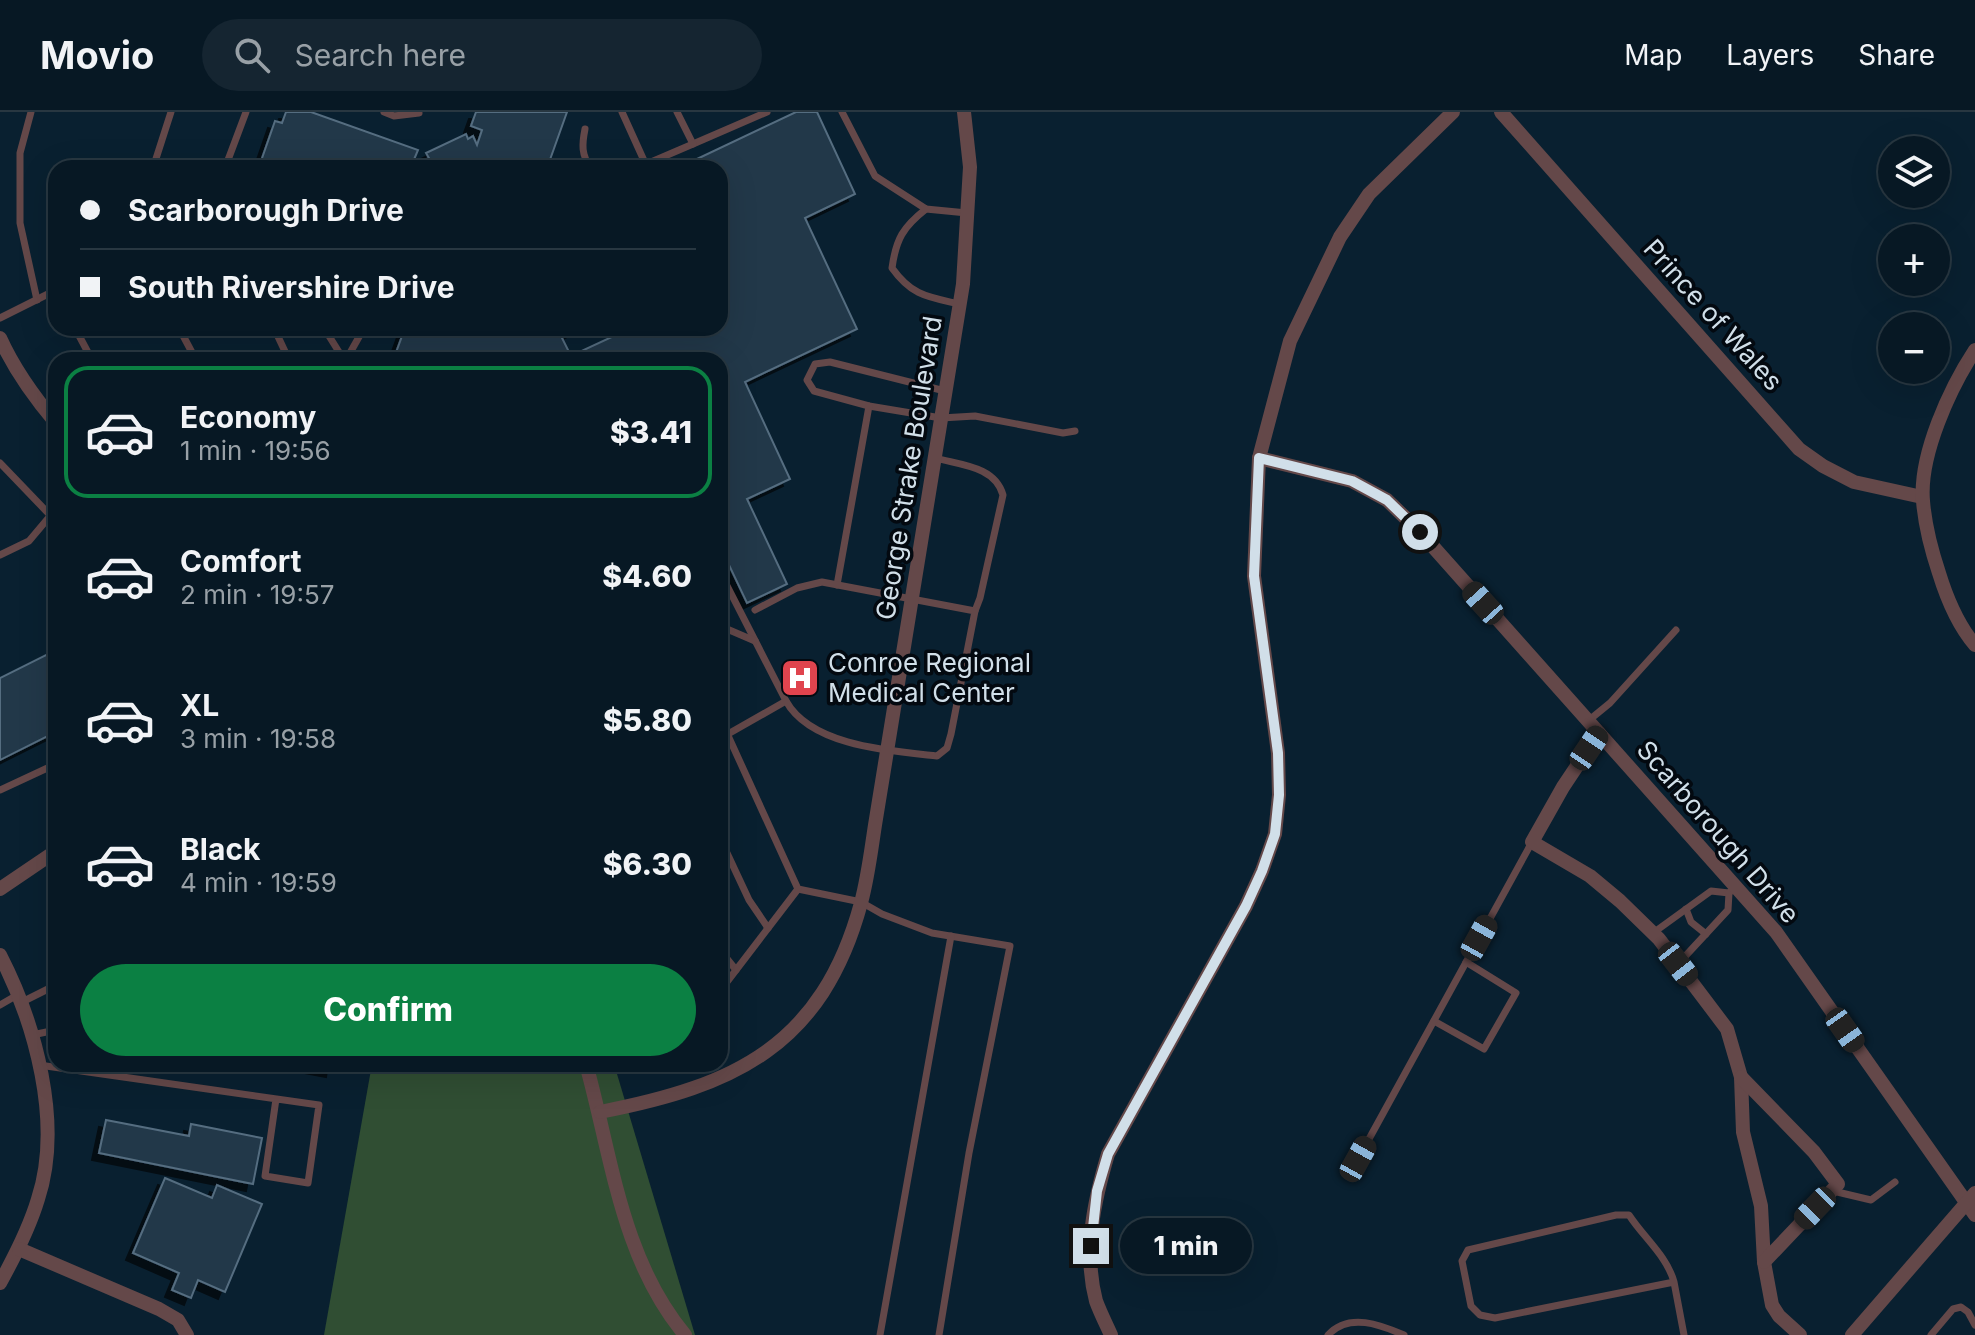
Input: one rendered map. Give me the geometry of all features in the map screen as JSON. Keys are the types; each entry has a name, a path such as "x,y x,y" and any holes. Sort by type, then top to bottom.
{"street":[{"name":"George Strake Boulevard","path":"600,1112 662,1100 702,1087 746,1066 775,1046 807,1014 827,986 846,947 861,902 888,751 959,304 970,167 964,112"},
{"path":"1111,1335 1096,1300 1091,1252 1097,1191 1108,1154 1246,906 1275,834 1279,795 1278,753 1254,576 1259,458 1290,341 1340,237 1369,194 1453,112"},
{"name":"Prince of Wales","path":"1501,112 1799,449 1854,482 1922,497"},
{"path":"0,338 16,370 48,414"},
{"path":"1975,350 1942,412 1929,452 1922,497 1928,541 1944,589 1955,616 1975,645"},
{"name":"Scarborough Drive","path":"1259,458 1352,481 1387,500 1420,532 1599,733 1732,890 1776,932 1972,1203"},
{"path":"1599,733 1532,842 1590,876 1653,933 1727,1029 1741,1077 1743,1132 1761,1206 1764,1262 1772,1305 1800,1335"},
{"path":"0,889 48,856"},
{"path":"0,955 4,974 20,998 32,1035 46,1110 46,1158 39,1196 19,1249 0,1283"},
{"path":"588,1072 626,1228 663,1309 685,1335"},
{"path":"1741,1077 1814,1152 1838,1184 1764,1262"},
{"path":"1852,1335 1972,1203"},
{"path":"19,1249 159,1309 178,1320 187,1335"}],"lane":[{"path":"31,112 20,153 20,223 37,300"},
{"path":"156,160 171,112"},
{"path":"228,160 246,112"},
{"path":"384,112 394,116 419,113"},
{"path":"622,112 640,160"},
{"path":"677,112 693,144"},
{"path":"656,160 767,112"},
{"path":"842,112 875,176 926,209 968,213"},
{"path":"585,129 582,145 585,160"},
{"path":"926,209 909,222 896,246 892,268 902,282 919,295 959,304"},
{"path":"0,318 48,295"},
{"path":"945,391 830,362 815,364 807,380 814,391 869,406 941,418 975,416 1063,433 1075,431"},
{"path":"837,585 869,406"},
{"path":"728,588 793,714 829,736 888,751 937,756 947,748 1003,495 1000,483 987,472 935,458"},
{"path":"0,463 48,507"},
{"path":"0,555 29,541 48,518"},
{"path":"755,610 797,588 822,582 975,611"},
{"path":"728,629 755,641"},
{"path":"1588,721 1610,703 1676,630"},
{"path":"786,701 728,734 798,889"},
{"path":"0,790 48,768"},
{"path":"1358,1159 1532,842"},
{"path":"728,855 749,900 768,928"},
{"path":"798,889 861,902 932,933 1010,946 969,1153 939,1335"},
{"path":"728,980 798,889"},
{"path":"1653,933 1711,891 1732,890 1728,910 1678,964"},
{"path":"1686,909 1691,922 1706,934"},
{"path":"880,1335 951,936"},
{"path":"728,960 736,970"},
{"path":"1434,1021 1484,1049 1516,993 1466,962"},
{"path":"0,1005 48,988"},
{"path":"32,1035 48,1032"},
{"path":"39,1065 48,1066"},
{"path":"88,1072 319,1105 308,1183 265,1176 276,1099"},
{"path":"1832,1191 1871,1200 1895,1182"},
{"path":"1674,1282 1495,1318 1480,1315 1471,1306 1462,1261 1468,1250 1616,1215 1629,1215 1643,1237 1664,1258 1674,1282 1684,1335"},
{"path":"1931,1335 1953,1309 1961,1307 1968,1312 1975,1325"},
{"path":"1328,1335 1342,1325 1359,1322 1378,1323 1404,1335"}],"green space":[{"path":"371,1072 616,1072 695,1335 324,1335"}],"building":[{"path":"286,112 311,112 418,150 414,160 261,160 275,121 282,123"},
{"path":"476,112 567,112 550,160 425,160 429,158 426,153 466,134 468,139 473,136 477,145 482,130 471,126"},
{"path":"796,112 817,112 855,194 805,218 857,329 745,382 790,479 747,499 787,584 747,603 728,563 728,352 580,352 614,336 728,336 728,160 695,160"},
{"path":"402,336 561,336 569,352 396,352"},
{"path":"48,654 48,736 0,760 0,678"},
{"path":"106,1120 189,1136 191,1124 262,1138 253,1184 99,1153"},
{"path":"165,1178 212,1198 217,1185 262,1204 225,1292 198,1280 191,1298 172,1290 179,1273 133,1253"}],"place":[{"name":"Conroe Regional Medical Center","path":"800,678"}],"route":[{"path":"1091,1246 1097,1191 1108,1154 1246,906 1275,834 1279,795 1278,753 1254,576 1259,458 1352,481 1387,500 1420,532"}]}
